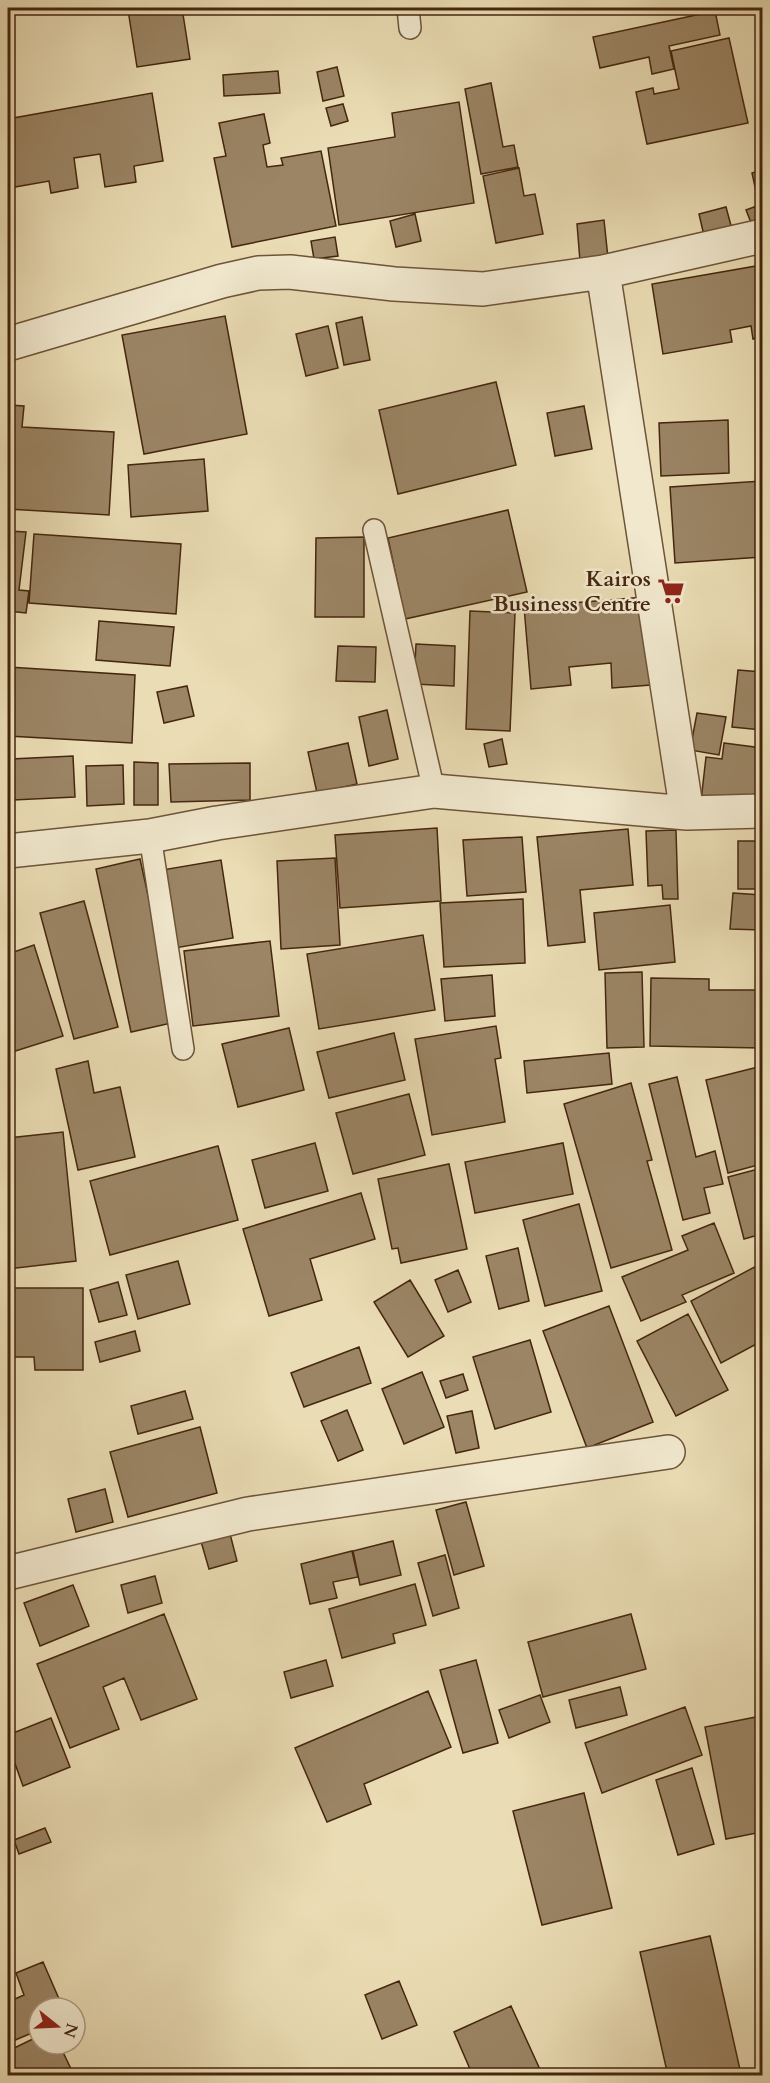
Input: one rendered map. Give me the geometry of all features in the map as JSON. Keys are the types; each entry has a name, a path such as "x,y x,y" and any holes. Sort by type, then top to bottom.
{"street":[{"path":"8,344 222,281 258,273 290,272 394,284 483,288 603,272 762,236"},
{"path":"603,272 687,813"},
{"path":"8,851 150,836 217,823 434,791 687,813 762,811"},
{"path":"8,1573 248,1514 668,1452"}],"lane":[{"path":"374,530 434,791"},
{"path":"150,836 183,1049"}],"building":[{"path":"182,8 190,59 137,67 128,10"},
{"path":"715,11 720,35 669,46 674,69 652,74 649,57 600,68 593,37"},
{"path":"729,38 748,123 647,144 636,92 653,88 654,94 679,89 671,51"},
{"path":"337,67 344,96 323,101 317,72"},
{"path":"278,71 280,93 224,96 223,75"},
{"path":"491,83 503,147 514,145 518,167 481,174 465,89"},
{"path":"152,93 163,161 134,166 136,182 105,187 100,154 74,158 78,188 51,193 49,181 9,188 8,119"},
{"path":"459,102 474,203 339,225 328,148 395,137 392,113"},
{"path":"343,104 348,121 331,126 326,108"},
{"path":"264,114 270,143 263,145 267,167 283,165 281,158 321,151 336,226 232,247 214,158 226,156 219,123"},
{"path":"519,168 524,196 535,194 543,234 496,243 483,176"},
{"path":"762,170 762,194 757,196 752,173"},
{"path":"762,204 762,226 754,230 746,210"},
{"path":"726,207 733,233 705,240 699,214"},
{"path":"415,214 421,241 396,247 390,221"},
{"path":"604,220 608,258 580,261 577,224"},
{"path":"335,237 338,256 314,259 311,241"},
{"path":"762,265 762,337 753,339 751,326 730,330 732,342 663,354 652,284"},
{"path":"225,316 247,434 144,454 122,335"},
{"path":"362,317 370,360 344,365 336,323"},
{"path":"328,326 338,368 306,376 296,334"},
{"path":"496,382 516,465 398,494 379,410"},
{"path":"8,405 24,406 22,427 114,432 109,515 8,509"},
{"path":"584,406 592,449 555,456 547,413"},
{"path":"728,420 729,473 661,476 659,423"},
{"path":"204,459 208,511 131,517 128,465"},
{"path":"762,481 762,557 675,563 670,487"},
{"path":"508,510 527,592 405,619 388,538"},
{"path":"8,531 26,532 19,590 29,591 26,613 8,611"},
{"path":"34,534 181,544 176,614 29,603"},
{"path":"364,537 364,617 315,617 316,538"},
{"path":"644,597 651,685 612,688 611,663 569,667 571,685 531,689 524,607"},
{"path":"470,611 515,613 510,731 466,729"},
{"path":"99,621 174,627 170,666 96,660"},
{"path":"416,644 455,646 454,686 414,684"},
{"path":"338,646 376,647 375,682 336,681"},
{"path":"8,667 135,675 132,743 8,736"},
{"path":"738,670 762,672 762,730 732,727"},
{"path":"187,686 194,716 164,723 157,692"},
{"path":"387,710 398,759 369,766 359,717"},
{"path":"697,713 726,717 719,755 690,750"},
{"path":"502,739 507,764 489,767 484,744"},
{"path":"348,743 357,784 317,793 308,752"},
{"path":"724,743 762,748 759,807 701,801 706,757 722,759"},
{"path":"73,756 75,797 13,800 11,759"},
{"path":"134,762 158,763 158,805 134,805"},
{"path":"250,763 250,800 171,802 169,764"},
{"path":"123,765 124,804 87,806 86,766"},
{"path":"437,828 441,901 340,908 335,835"},
{"path":"628,829 633,885 580,890 585,942 548,946 537,837"},
{"path":"676,830 678,899 663,899 662,885 648,886 646,831"},
{"path":"522,837 526,892 467,896 463,840"},
{"path":"738,841 762,841 762,889 738,889"},
{"path":"335,858 340,945 281,949 277,861"},
{"path":"140,859 176,1022 131,1032 96,869"},
{"path":"221,860 233,938 175,948 162,870"},
{"path":"733,893 762,895 762,930 730,929"},
{"path":"523,899 525,963 444,967 440,903"},
{"path":"84,901 118,1027 74,1039 40,913"},
{"path":"670,905 675,962 599,970 594,913"},
{"path":"423,935 435,1010 319,1029 307,954"},
{"path":"270,941 279,1016 193,1026 184,951"},
{"path":"34,945 63,1036 9,1053 8,954"},
{"path":"642,972 644,1047 607,1048 605,973"},
{"path":"492,975 495,1016 445,1021 441,979"},
{"path":"651,978 709,979 709,990 762,990 762,1048 650,1046"},
{"path":"496,1026 501,1058 495,1059 505,1122 432,1135 415,1039"},
{"path":"289,1028 304,1090 238,1107 222,1044"},
{"path":"394,1033 405,1080 329,1098 317,1052"},
{"path":"609,1053 612,1084 527,1093 524,1061"},
{"path":"88,1061 94,1093 120,1087 135,1157 78,1170 56,1069"},
{"path":"762,1066 762,1164 728,1173 706,1080"},
{"path":"677,1077 696,1157 715,1151 723,1184 704,1188 710,1213 683,1220 649,1084"},
{"path":"631,1083 652,1160 647,1161 672,1250 611,1268 564,1104"},
{"path":"409,1094 425,1155 353,1174 336,1113"},
{"path":"63,1132 76,1261 8,1269 8,1138"},
{"path":"315,1143 328,1191 265,1208 252,1160"},
{"path":"563,1143 573,1194 475,1213 465,1162"},
{"path":"218,1146 238,1220 110,1255 90,1181"},
{"path":"449,1164 467,1249 401,1263 398,1248 392,1249 378,1179"},
{"path":"762,1168 762,1234 744,1239 728,1177"},
{"path":"361,1193 375,1239 310,1259 322,1300 269,1316 243,1229"},
{"path":"579,1204 602,1291 545,1306 523,1220"},
{"path":"714,1223 734,1273 682,1295 686,1302 641,1321 622,1277 688,1250 682,1236"},
{"path":"518,1248 529,1301 499,1309 486,1256"},
{"path":"178,1261 190,1304 138,1319 126,1275"},
{"path":"762,1263 762,1341 721,1363 691,1301"},
{"path":"458,1270 471,1302 448,1312 435,1280"},
{"path":"410,1280 444,1336 408,1357 374,1302"},
{"path":"118,1282 127,1315 99,1322 90,1290"},
{"path":"8,1288 83,1288 83,1370 35,1370 34,1357 8,1357"},
{"path":"609,1306 653,1422 587,1448 543,1331"},
{"path":"688,1314 728,1390 676,1416 637,1341"},
{"path":"135,1331 140,1351 100,1362 95,1342"},
{"path":"530,1340 551,1412 495,1429 473,1357"},
{"path":"359,1347 371,1383 304,1407 291,1373"},
{"path":"422,1372 444,1427 404,1444 382,1389"},
{"path":"463,1374 468,1390 446,1398 440,1381"},
{"path":"185,1391 193,1419 138,1434 131,1406"},
{"path":"347,1410 363,1450 338,1461 321,1421"},
{"path":"472,1411 479,1448 456,1453 447,1416"},
{"path":"200,1427 217,1493 128,1517 110,1452"},
{"path":"105,1489 113,1522 76,1532 68,1499"},
{"path":"466,1502 484,1566 454,1575 436,1510"},
{"path":"229,1530 237,1561 209,1569 200,1538"},
{"path":"393,1541 401,1575 360,1585 353,1551"},
{"path":"352,1551 358,1577 333,1582 337,1598 310,1604 301,1564"},
{"path":"445,1555 459,1608 433,1616 418,1563"},
{"path":"155,1576 162,1603 128,1613 121,1585"},
{"path":"415,1584 426,1625 393,1634 395,1643 342,1658 329,1609"},
{"path":"73,1585 89,1626 40,1646 24,1603"},
{"path":"164,1614 197,1699 141,1720 124,1678 103,1687 119,1729 70,1748 37,1664"},
{"path":"631,1614 646,1669 543,1697 528,1642"},
{"path":"326,1660 333,1686 291,1698 284,1672"},
{"path":"476,1660 498,1743 463,1753 440,1670"},
{"path":"620,1687 627,1715 576,1728 569,1700"},
{"path":"428,1691 451,1747 364,1784 371,1804 327,1822 295,1748"},
{"path":"540,1695 550,1722 509,1738 499,1710"},
{"path":"685,1707 702,1755 602,1793 585,1743"},
{"path":"761,1716 762,1832 726,1839 705,1727"},
{"path":"51,1718 70,1767 23,1786 8,1744 8,1735"},
{"path":"692,1768 714,1844 678,1855 656,1780"},
{"path":"584,1793 612,1908 542,1925 513,1811"},
{"path":"45,1828 51,1842 19,1854 14,1840"},
{"path":"710,1936 741,2074 668,2076 640,1952"},
{"path":"43,1962 58,1996 27,1996 27,2035 8,2043 8,2002 24,1995 16,1973"},
{"path":"399,1981 417,2025 382,2039 365,1995"},
{"path":"511,2006 543,2076 473,2076 454,2032"},
{"path":"27,2042 27,2056 65,2056 73,2073 67,2076 8,2076 8,2051"}],"place":[{"name":"Kairos Business Centre","path":"671,591"}]}
